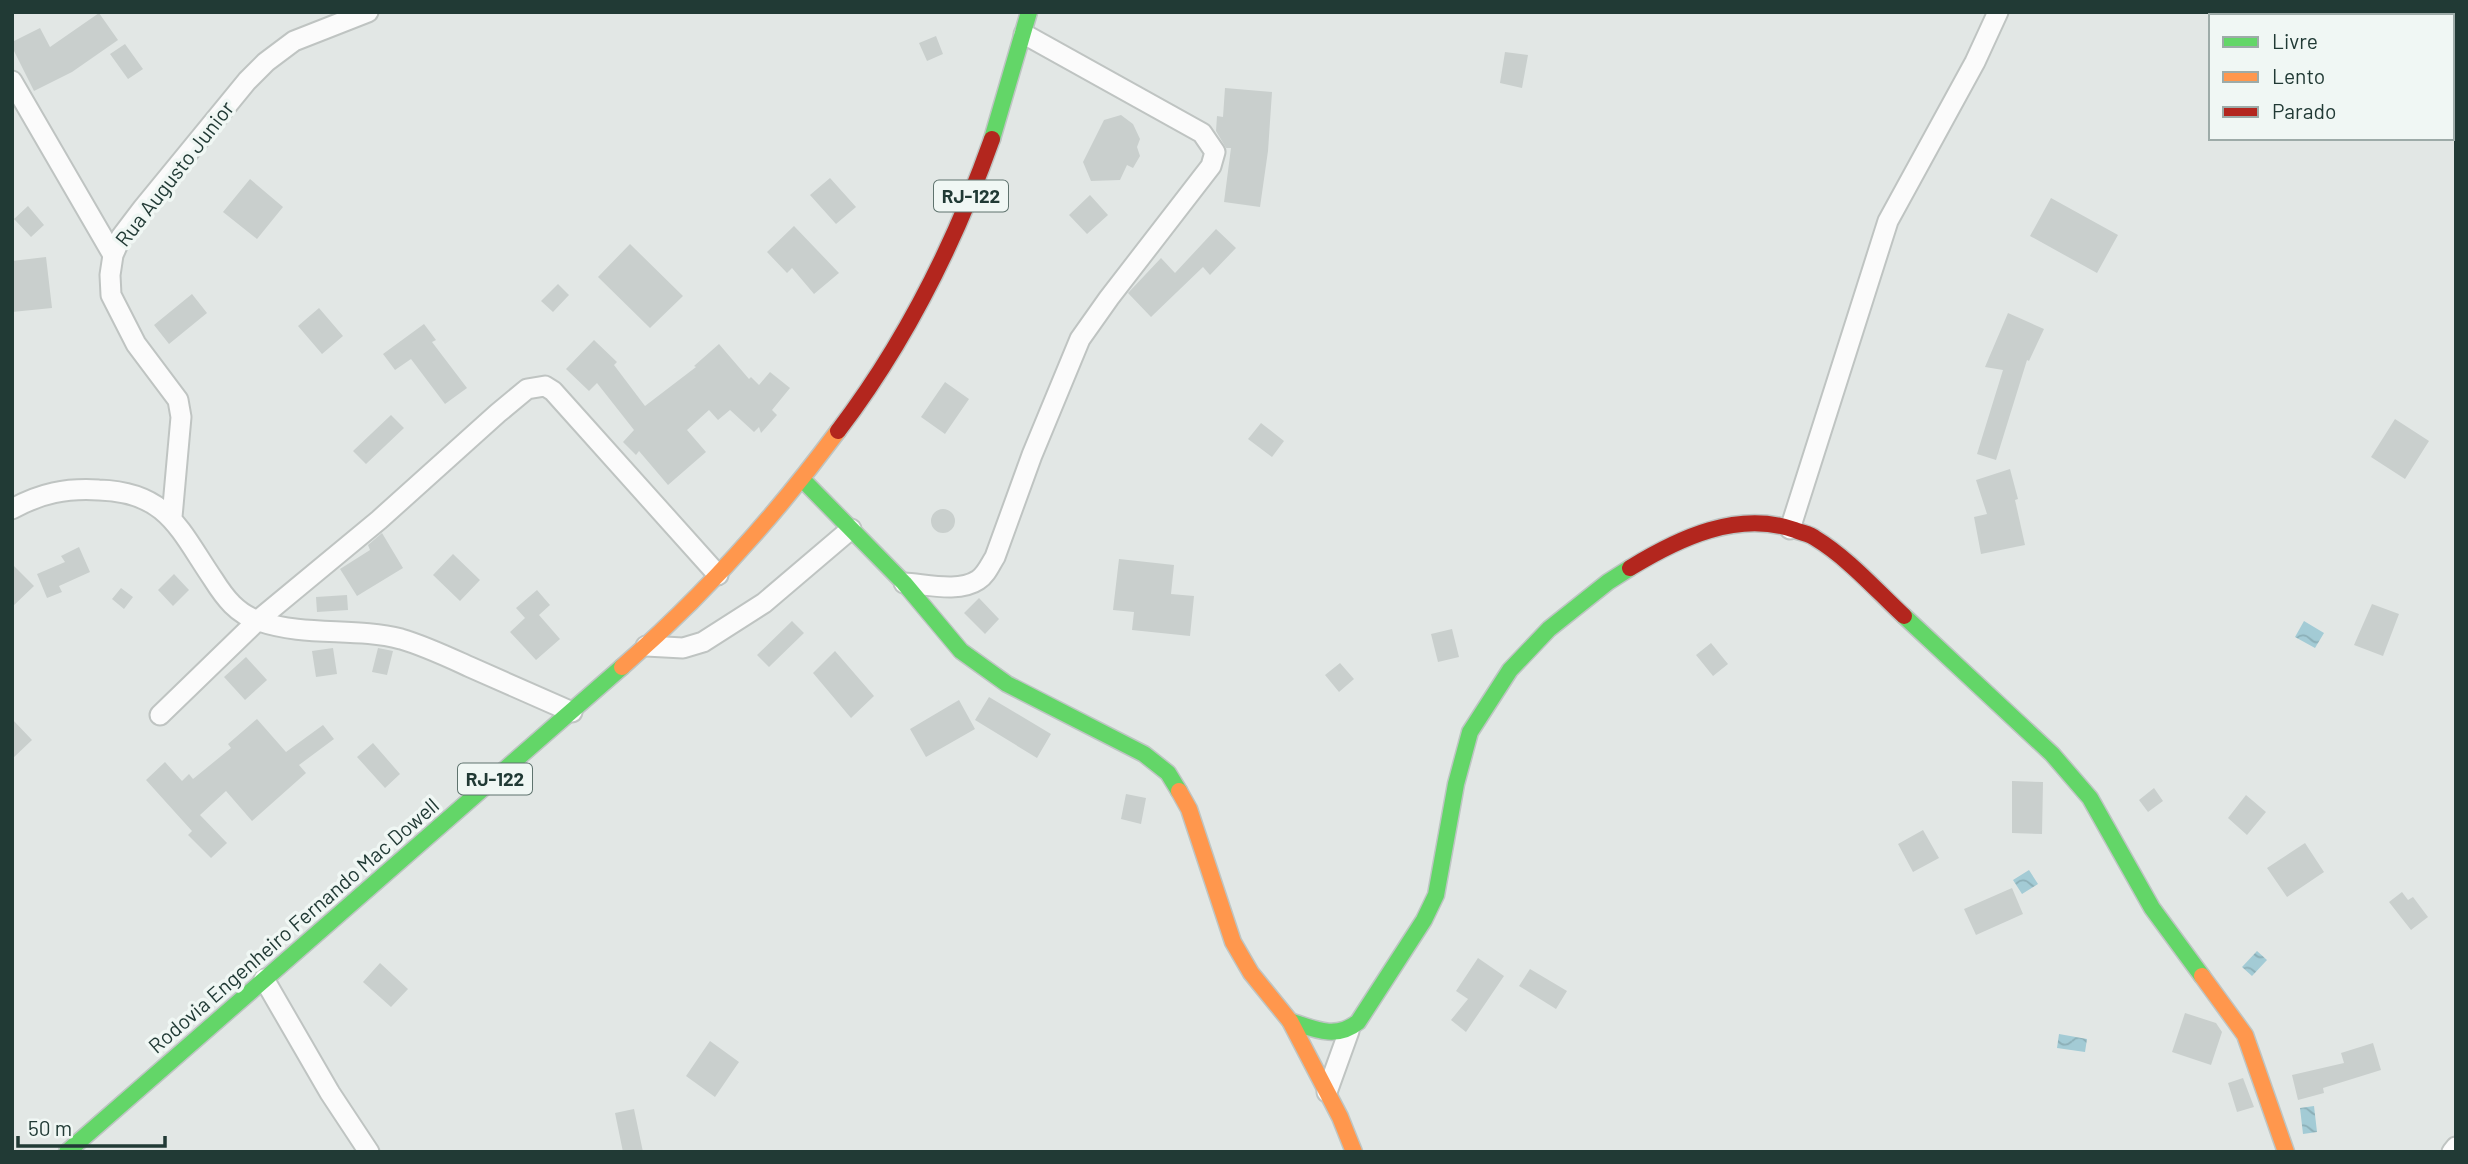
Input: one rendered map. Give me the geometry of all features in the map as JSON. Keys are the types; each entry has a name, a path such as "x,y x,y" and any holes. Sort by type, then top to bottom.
{"street":[{"name":"Rua Augusto Junior","path":"172,517 181,417 178,400 136,344 111,295 113,255 121,237 143,208 247,81 266,62 294,41 368,12"},
{"name":"Rodovia Engenheiro Fernando Mac Dowell","path":"67,1152 646,646 718,575 802,479 884,368 939,268 974,190 999,123 1029,12"},
{"path":"1790,529 1888,221 1975,62 1998,12"},
{"path":"904,583 961,586 977,581 986,572 995,557 1032,455 1080,339 1211,166 1215,152 1202,134 1024,34"},
{"path":"12,81 113,255"},
{"path":"160,715 257,621 379,520 498,413 527,389 536,386 545,386 553,391 718,575"},
{"path":"802,479 904,583 961,651 1007,684 1144,754 1168,773 1189,809 1233,942 1251,973 1290,1021 1354,1152"},
{"path":"12,509 49,492 75,489 106,490 140,497 172,517 223,596 243,614 257,621 300,631 399,639 429,649 572,712"},
{"path":"1327,1092 1349,1031 1358,1022 1424,920 1436,895 1456,784 1470,732 1510,670 1549,629 1608,582 1656,552 1708,530 1752,522 1777,524 1814,537 1847,563 2042,746 2090,798 2152,908 2245,1035 2286,1152"},
{"path":"646,646 683,648 703,642 764,603 851,529"},
{"path":"264,979 330,1093 369,1152"},
{"path":"1290,1021 1337,1034 1349,1031"},
{"path":"2452,1152 2456,1147"}],"water":[{"path":"2304,621 2324,633 2315,648 2295,637"},
{"path":"2029,870 2038,884 2022,894 2013,880"},
{"path":"2257,951 2267,960 2252,976 2242,967"},
{"path":"2059,1034 2087,1039 2085,1052 2057,1048"},
{"path":"2314,1106 2317,1132 2303,1134 2300,1108"}],"building":[{"path":"99,13 118,40 72,72 34,91 12,42 40,28 50,47"},
{"path":"936,36 943,54 927,61 919,43"},
{"path":"125,44 143,69 128,79 110,54"},
{"path":"1505,52 1528,55 1522,88 1500,83"},
{"path":"1225,88 1272,92 1268,151 1260,207 1224,202 1231,148 1226,148 1216,131 1217,116 1223,117"},
{"path":"1121,115 1133,124 1140,139 1137,147 1140,156 1133,168 1127,165 1120,180 1091,181 1083,162 1104,120"},
{"path":"830,178 856,207 836,224 810,195"},
{"path":"250,179 283,207 257,239 223,212"},
{"path":"1090,195 1108,215 1087,234 1069,215"},
{"path":"2051,198 2118,235 2097,273 2030,236"},
{"path":"28,206 44,225 31,237 14,219"},
{"path":"794,226 839,273 814,294 792,268 787,273 767,252"},
{"path":"1216,229 1236,248 1210,275 1203,267 1151,317 1128,293 1161,258 1175,273"},
{"path":"630,244 683,296 650,328 598,277"},
{"path":"46,257 52,308 12,312 12,261"},
{"path":"558,284 569,295 553,312 541,301"},
{"path":"192,294 207,313 169,344 154,325"},
{"path":"319,308 343,336 322,354 298,326"},
{"path":"2008,313 2044,329 2029,361 2027,360 1996,460 1977,454 2003,370 1985,367"},
{"path":"424,324 436,340 432,342 467,388 445,404 411,359 395,370 383,354"},
{"path":"594,340 617,362 614,365 645,406 696,367 694,366 719,344 749,379 751,377 759,385 770,372 790,388 772,410 777,415 761,433 759,427 754,432 730,410 718,420 709,410 687,430 706,452 668,485 639,451 636,455 623,442 634,430 597,383 589,391 566,369"},
{"path":"945,382 969,399 945,434 921,417"},
{"path":"391,415 404,428 366,464 353,451"},
{"path":"2395,419 2429,441 2405,479 2371,457"},
{"path":"1261,423 1284,441 1272,457 1248,439"},
{"path":"2010,469 2025,545 1981,554 1974,517 1987,514 1976,480"},
{"path":"943,509 952,512 955,521 952,530 943,533 934,530 931,521 934,512"},
{"path":"382,533 403,568 357,596 340,569 370,550 368,545"},
{"path":"79,547 90,572 59,586 62,592 47,598 37,574 65,562 61,556"},
{"path":"453,554 480,580 460,601 433,575"},
{"path":"1119,559 1174,565 1171,594 1194,596 1190,636 1132,630 1134,612 1113,610"},
{"path":"12,564 34,586 12,607"},
{"path":"174,574 189,590 173,606 158,590"},
{"path":"121,588 133,597 124,609 112,599"},
{"path":"537,590 550,605 539,615 560,639 536,660 510,632 525,618 516,608"},
{"path":"347,595 348,610 317,612 316,597"},
{"path":"979,598 999,619 985,634 964,613"},
{"path":"2372,604 2399,614 2383,656 2354,645"},
{"path":"792,621 804,633 769,667 757,655"},
{"path":"1452,629 1459,657 1438,662 1431,634"},
{"path":"1711,643 1728,664 1713,676 1696,655"},
{"path":"333,648 337,674 316,677 312,651"},
{"path":"378,648 393,651 387,675 372,672"},
{"path":"835,651 874,696 851,718 813,673"},
{"path":"246,657 267,680 245,700 224,677"},
{"path":"1340,663 1354,679 1339,692 1325,675"},
{"path":"989,697 1051,734 1037,758 975,720"},
{"path":"959,700 975,729 926,757 910,729"},
{"path":"12,719 32,740 12,759"},
{"path":"257,719 286,752 323,725 334,739 299,765 306,773 252,821 226,791 200,815 227,843 211,858 188,835 192,831 146,780 165,762 182,781 189,774 193,779 231,748 228,744"},
{"path":"373,743 400,774 385,788 357,757"},
{"path":"2012,781 2043,782 2042,834 2012,833"},
{"path":"2154,788 2163,801 2148,812 2139,800"},
{"path":"1126,794 1146,798 1141,824 1121,819"},
{"path":"2246,795 2266,812 2247,835 2228,818"},
{"path":"1923,830 1939,858 1913,872 1898,844"},
{"path":"2305,843 2324,872 2287,897 2267,868"},
{"path":"2012,888 2023,914 1976,935 1964,909"},
{"path":"2402,892 2408,900 2413,897 2428,917 2411,930 2389,902"},
{"path":"1478,958 1504,976 1466,1032 1451,1020 1468,999 1456,991"},
{"path":"380,963 408,989 391,1007 363,982"},
{"path":"1530,969 1567,991 1556,1009 1519,986"},
{"path":"2185,1013 2216,1023 2222,1032 2211,1065 2172,1052"},
{"path":"710,1041 739,1062 715,1097 686,1076"},
{"path":"2373,1043 2381,1070 2323,1088 2324,1093 2298,1100 2292,1075 2344,1063 2341,1053"},
{"path":"2243,1078 2254,1107 2237,1112 2228,1083"},
{"path":"634,1109 643,1152 623,1152 615,1113"}],"traffic: fast":[{"path":"992,139 1029,12"},
{"path":"802,479 904,583 961,651 1007,684 1144,754 1168,773 1179,791"},
{"path":"1290,1021 1316,1030 1333,1032 1358,1022 1424,920 1436,895 1456,784 1470,732 1510,670 1549,629 1630,568"},
{"path":"1904,616 2052,754 2090,798 2152,908 2202,976"},
{"path":"67,1152 622,667"}],"traffic: slow":[{"path":"622,667 681,613 736,555 789,494 838,431"},
{"path":"1179,791 1189,809 1233,942 1251,973 1290,1021 1340,1117 1354,1152"},
{"path":"2202,976 2245,1035 2286,1152"}],"traffic: jam":[{"path":"838,431 885,363 926,291 962,216 992,139"},
{"path":"1630,568 1668,547 1710,530 1752,523 1774,525 1808,535 1827,546 1904,616"}]}
